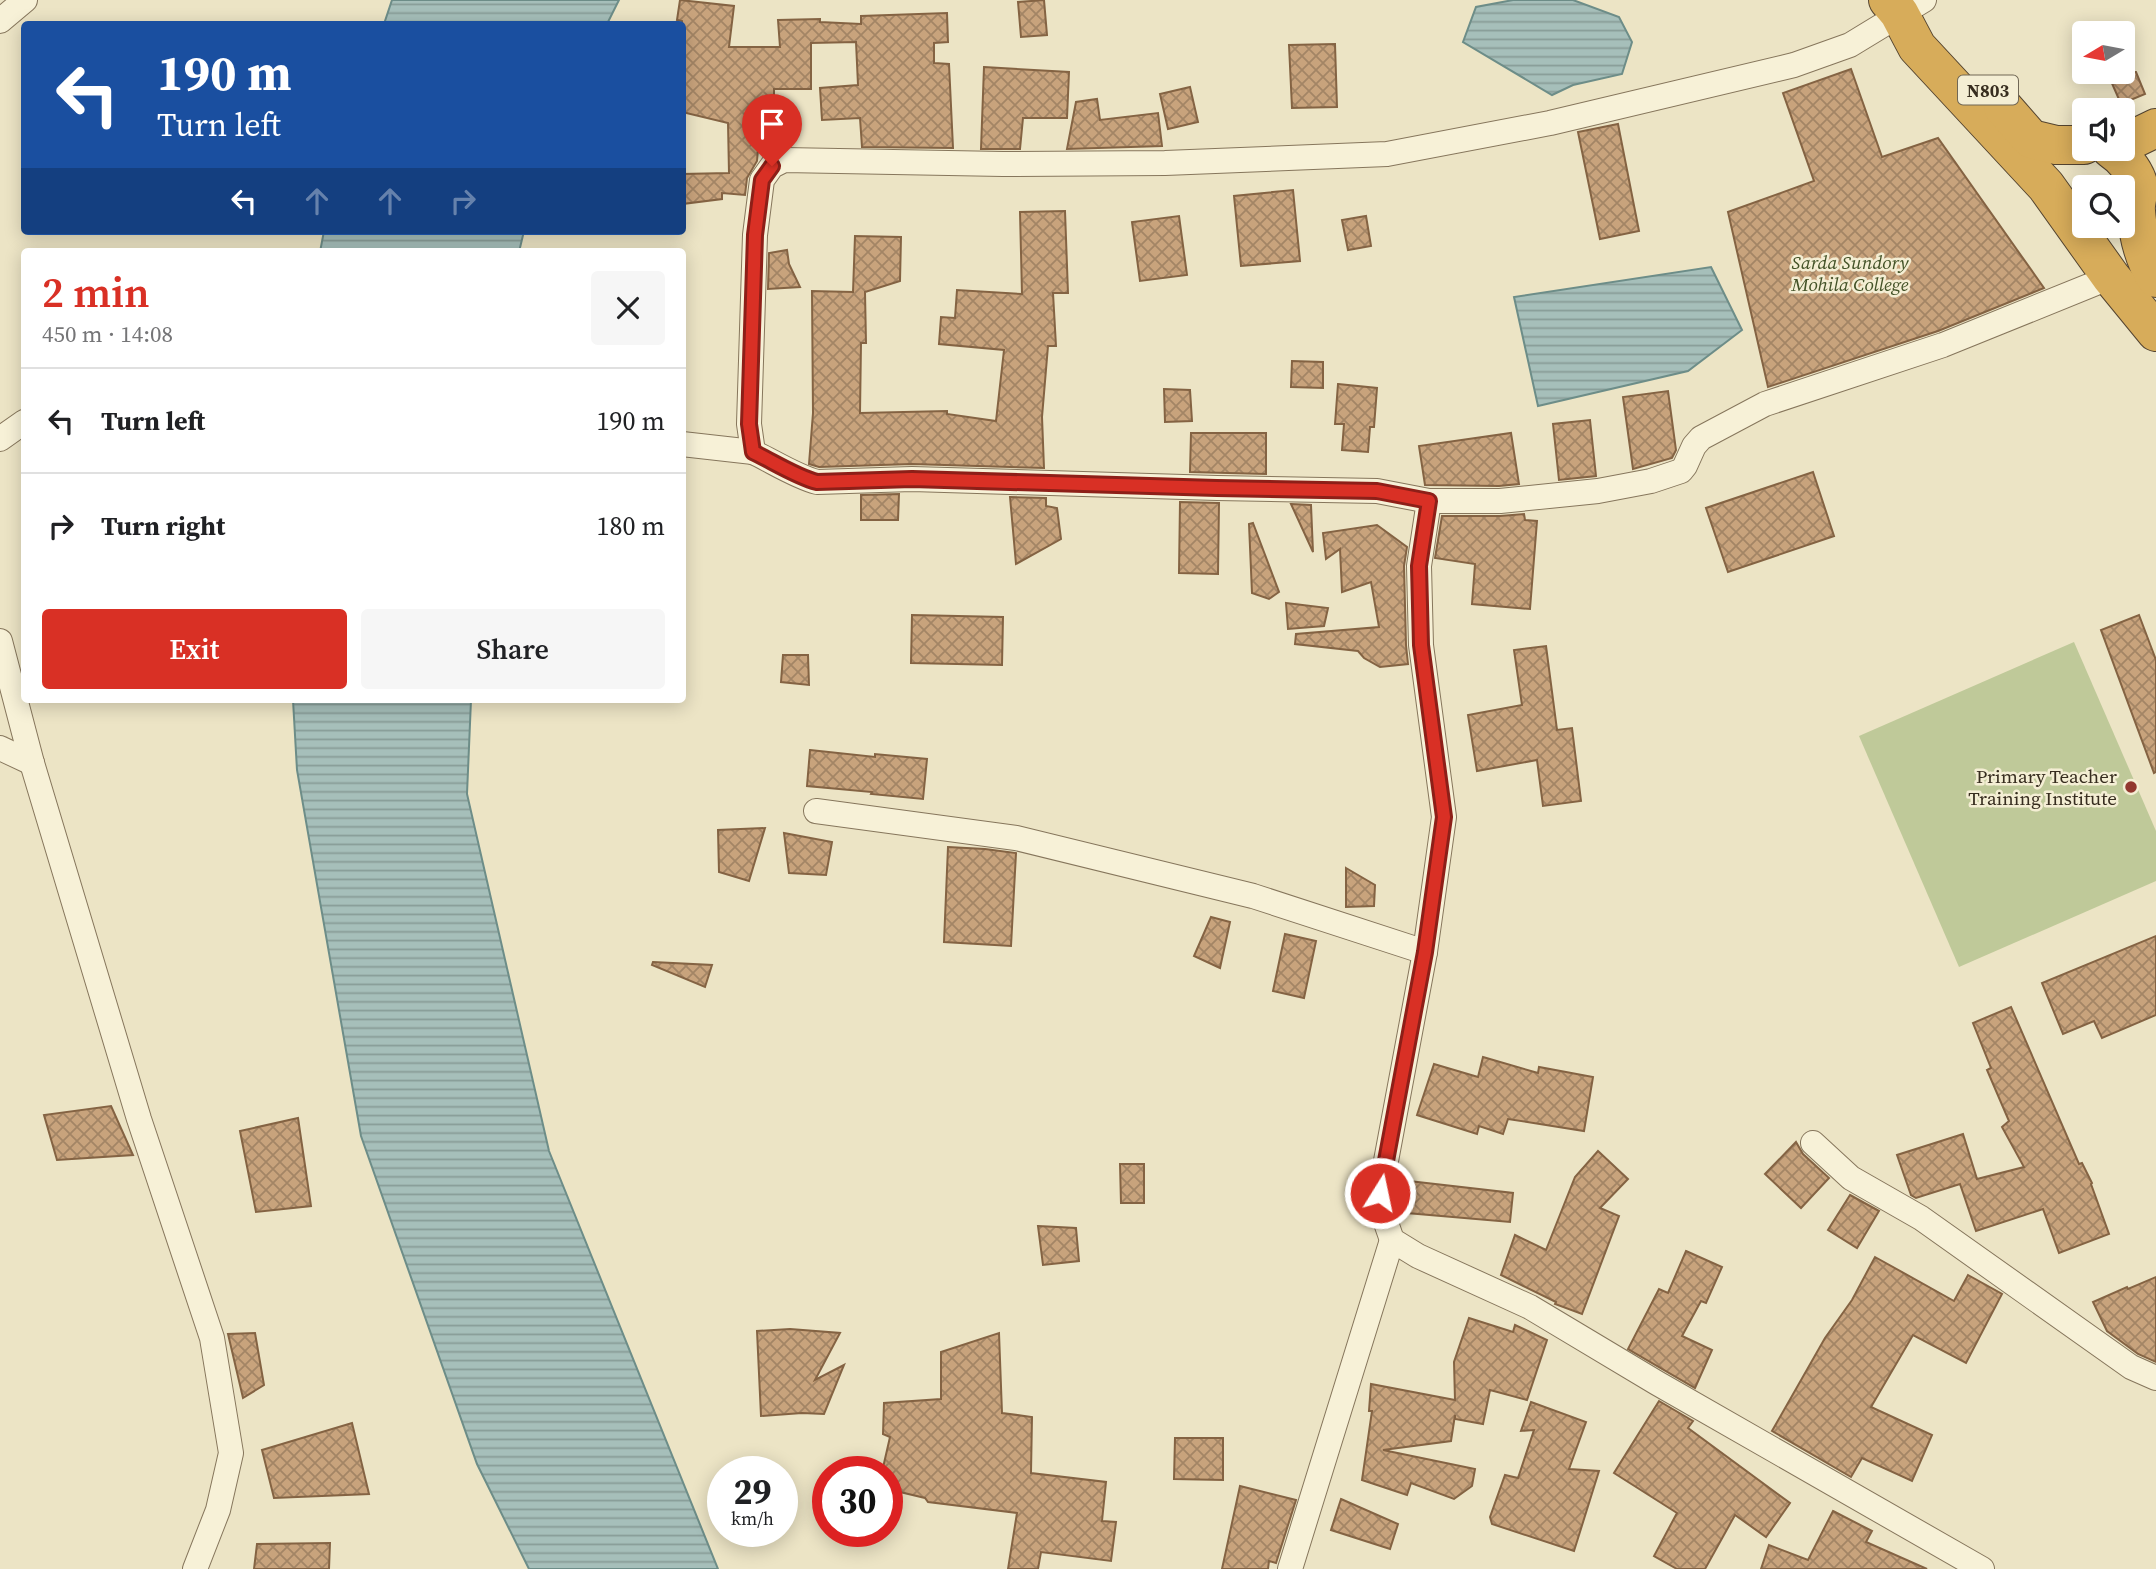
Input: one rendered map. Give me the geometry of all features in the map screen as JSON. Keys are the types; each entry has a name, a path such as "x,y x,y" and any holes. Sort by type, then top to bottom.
{"highway":[{"name":"N803","path":"1904,4 1933,28 2031,139 2056,145 2072,145"},
{"name":"N803","path":"1904,4 1917,47 2072,214"},
{"path":"2135,138 2156,128"},
{"path":"2046,186 2063,169 2083,161"},
{"path":"2125,161 2139,186 2135,208 2141,247 2146,263 2156,278"},
{"name":"N803","path":"2088,238 2111,277 2156,332"}],"street":[{"path":"0,21 25,0"},
{"path":"753,452 749,424 755,235 762,180 772,166 784,160 1003,164 1166,163 1387,154 1562,120 1794,65 1850,44 1904,4"},
{"path":"686,444 753,452 796,472 804,479 817,482 912,479 1377,491 1429,501 1500,501 1598,491 1651,481 1681,471 1701,438 1765,404 1942,345 2111,277"},
{"path":"0,439 21,424"},
{"path":"1290,1569 1392,1240 1380,1193 1425,952 1444,817 1421,645 1419,566 1429,501"},
{"path":"0,641 32,763 139,1119 212,1338 231,1453 218,1510 195,1569"},
{"path":"0,748 32,763"},
{"path":"816,811 1016,838 1253,897 1425,952"},
{"path":"1813,1143 1851,1178 1921,1218 2131,1367 2156,1378"},
{"path":"1392,1240 1418,1256 1530,1307 1669,1390 1982,1569"}],"green space":[{"path":"2074,642 2156,831 2156,881 1959,967 1859,736"}],"water":[{"path":"392,0 619,0 608,21 385,21"},
{"path":"1513,0 1573,0 1619,17 1632,42 1622,74 1573,85 1552,95 1463,42 1476,7"},
{"path":"323,235 523,235 520,248 321,248"},
{"path":"1711,267 1742,330 1688,371 1538,406 1514,297"},
{"path":"293,703 471,703 467,794 549,1151 718,1569 529,1569 477,1464 361,1136 297,770"}],"building":[{"path":"680,0 734,6 729,47 780,47 778,20 820,19 820,22 861,24 861,16 947,13 948,42 934,43 934,63 949,64 953,148 862,147 860,118 822,120 820,88 858,85 856,42 811,43 811,89 774,89 774,112 764,112 764,150 758,150 757,161 747,178 745,195 722,193 722,199 686,204 686,174 729,173 728,123 686,113 686,21 677,20"},
{"path":"1044,0 1047,35 1021,37 1018,2"},
{"path":"1335,44 1337,107 1292,108 1289,45"},
{"path":"984,67 1069,72 1067,118 1023,118 1020,149 981,149"},
{"name":"Sarda Sundory Mohila College","path":"1851,69 1882,157 1938,138 2044,288 1938,331 1768,387 1728,212 1814,181 1783,93"},
{"path":"2136,72 2145,94 2135,98 2118,98 2112,84 2135,84"},
{"path":"1190,87 1198,122 1168,129 1160,94"},
{"path":"1097,99 1100,120 1158,113 1162,146 1067,149 1076,102"},
{"path":"1618,124 1639,231 1600,239 1578,132"},
{"path":"1293,190 1300,261 1241,266 1234,196"},
{"path":"1065,211 1068,293 1053,293 1056,346 1048,346 1042,417 1044,468 912,464 819,467 809,464 813,413 812,291 853,292 855,236 901,237 900,281 865,292 866,343 861,343 860,413 947,411 947,414 996,421 1004,350 939,344 941,317 955,318 957,290 1022,294 1020,212"},
{"path":"1179,216 1187,275 1140,281 1132,222"},
{"path":"1366,216 1371,246 1348,250 1342,220"},
{"path":"787,250 789,264 800,287 768,289 769,253"},
{"path":"1292,361 1323,362 1323,388 1291,387"},
{"path":"1338,384 1377,388 1374,427 1370,427 1368,452 1342,450 1344,424 1335,424"},
{"path":"1164,389 1190,390 1192,421 1165,422"},
{"path":"1668,391 1676,450 1672,458 1633,469 1623,397"},
{"path":"1590,420 1596,476 1559,480 1553,424"},
{"path":"1191,433 1266,433 1266,474 1190,472"},
{"path":"1511,433 1519,484 1425,485 1419,446"},
{"path":"1813,472 1834,536 1728,572 1706,508"},
{"path":"899,494 898,520 861,520 861,495"},
{"path":"1010,497 1046,498 1046,506 1057,508 1061,539 1016,564"},
{"path":"1180,502 1219,503 1218,574 1179,573"},
{"path":"1291,504 1311,505 1313,552"},
{"path":"1524,514 1525,520 1537,521 1530,609 1472,604 1475,564 1435,558 1442,516"},
{"path":"1253,523 1279,592 1269,599 1252,593 1249,524"},
{"path":"1377,525 1407,547 1404,566 1408,664 1380,667 1364,658 1358,651 1295,644 1296,634 1379,627 1371,582 1342,592 1340,549 1326,559 1323,533"},
{"path":"1286,603 1328,608 1324,626 1288,629"},
{"path":"912,615 1003,617 1002,665 911,663"},
{"path":"2139,615 2156,660 2154,773 2101,630"},
{"path":"1546,646 1557,730 1572,728 1581,801 1543,806 1537,760 1477,771 1468,715 1522,705 1514,650"},
{"path":"783,655 808,655 809,685 781,682"},
{"path":"810,750 927,759 923,799 807,786"},
{"path":"765,828 749,881 719,872 718,830"},
{"path":"784,833 832,842 826,875 789,873"},
{"path":"948,847 1016,853 1011,946 944,942"},
{"path":"1346,868 1375,885 1374,906 1346,907"},
{"path":"1211,917 1230,922 1220,968 1194,956"},
{"path":"1285,934 1316,941 1304,998 1273,991"},
{"path":"2156,936 2156,1015 2102,1038 2094,1021 2063,1034 2042,983"},
{"path":"653,962 712,965 705,987 652,965"},
{"path":"2011,1007 2079,1164 2082,1163 2092,1183 2109,1234 2059,1253 2043,1209 1976,1231 1960,1184 1916,1198 1911,1195 1897,1155 1963,1134 1977,1179 2024,1167 2002,1127 2009,1121 1987,1070 1991,1068 1973,1023"},
{"path":"1483,1057 1538,1073 1539,1067 1593,1077 1584,1131 1508,1119 1503,1134 1479,1126 1477,1134 1417,1115 1434,1064 1478,1077"},
{"path":"111,1106 133,1155 57,1160 44,1115"},
{"path":"298,1118 311,1206 256,1212 240,1131"},
{"path":"1796,1142 1803,1154 1829,1178 1801,1208 1765,1174"},
{"path":"1598,1151 1628,1179 1600,1208 1619,1216 1582,1314 1555,1304 1556,1302 1501,1275 1515,1235 1546,1250 1575,1177"},
{"path":"1120,1164 1144,1164 1144,1203 1121,1203"},
{"path":"1409,1181 1513,1193 1510,1222 1407,1213"},
{"path":"1850,1195 1879,1211 1857,1248 1828,1230"},
{"path":"1038,1226 1076,1228 1079,1261 1043,1265"},
{"path":"1686,1251 1722,1267 1706,1303 1701,1301 1682,1336 1712,1350 1695,1388 1628,1349 1659,1289 1668,1293"},
{"path":"1875,1257 1954,1301 1968,1275 2002,1294 1966,1363 1913,1335 1871,1407 1932,1435 1912,1481 1862,1458 1851,1477 1772,1431 1825,1338 1852,1300"},
{"path":"2156,1277 2156,1362 2138,1354 2107,1331 2093,1302"},
{"path":"1469,1318 1513,1332 1515,1325 1547,1340 1527,1400 1490,1390 1483,1424 1455,1419 1455,1415 1451,1441 1383,1450 1475,1469 1472,1486 1454,1499 1411,1483 1407,1495 1362,1480 1372,1411 1369,1411 1371,1384 1455,1400 1454,1362"},
{"path":"790,1329 840,1333 815,1380 844,1365 824,1414 761,1416 757,1331"},
{"path":"255,1333 264,1385 243,1398 228,1334"},
{"path":"999,1333 1002,1413 1032,1417 1031,1473 1106,1482 1102,1521 1116,1522 1111,1561 1041,1552 1038,1569 1008,1569 1017,1513 928,1502 925,1498 903,1493 903,1456 886,1456 890,1437 883,1434 884,1403 941,1399 941,1352"},
{"path":"1659,1401 1693,1421 1688,1428 1790,1503 1766,1537 1735,1515 1705,1569 1677,1569 1654,1556 1677,1513 1614,1473"},
{"path":"1531,1402 1586,1422 1569,1469 1599,1471 1574,1551 1492,1524 1490,1517 1505,1475 1518,1478 1534,1430 1521,1431"},
{"path":"352,1423 369,1494 274,1498 262,1450"},
{"path":"1175,1438 1223,1438 1223,1480 1174,1479"},
{"path":"1240,1486 1296,1500 1276,1563 1269,1561 1268,1569 1222,1569"},
{"path":"1341,1499 1398,1524 1390,1549 1331,1530"},
{"path":"1833,1511 1872,1531 1866,1542 1927,1569 1761,1569 1769,1545 1808,1560"},
{"path":"330,1543 329,1569 254,1569 257,1544"}],"place":[{"name":"Primary Teacher Training Institute","path":"2131,787"}],"route":[{"path":"772,166 762,180 755,235 749,424 753,452 796,472 804,479 817,482 912,479 1377,491 1429,501 1419,566 1421,645 1444,817 1425,952 1380,1193"}]}
